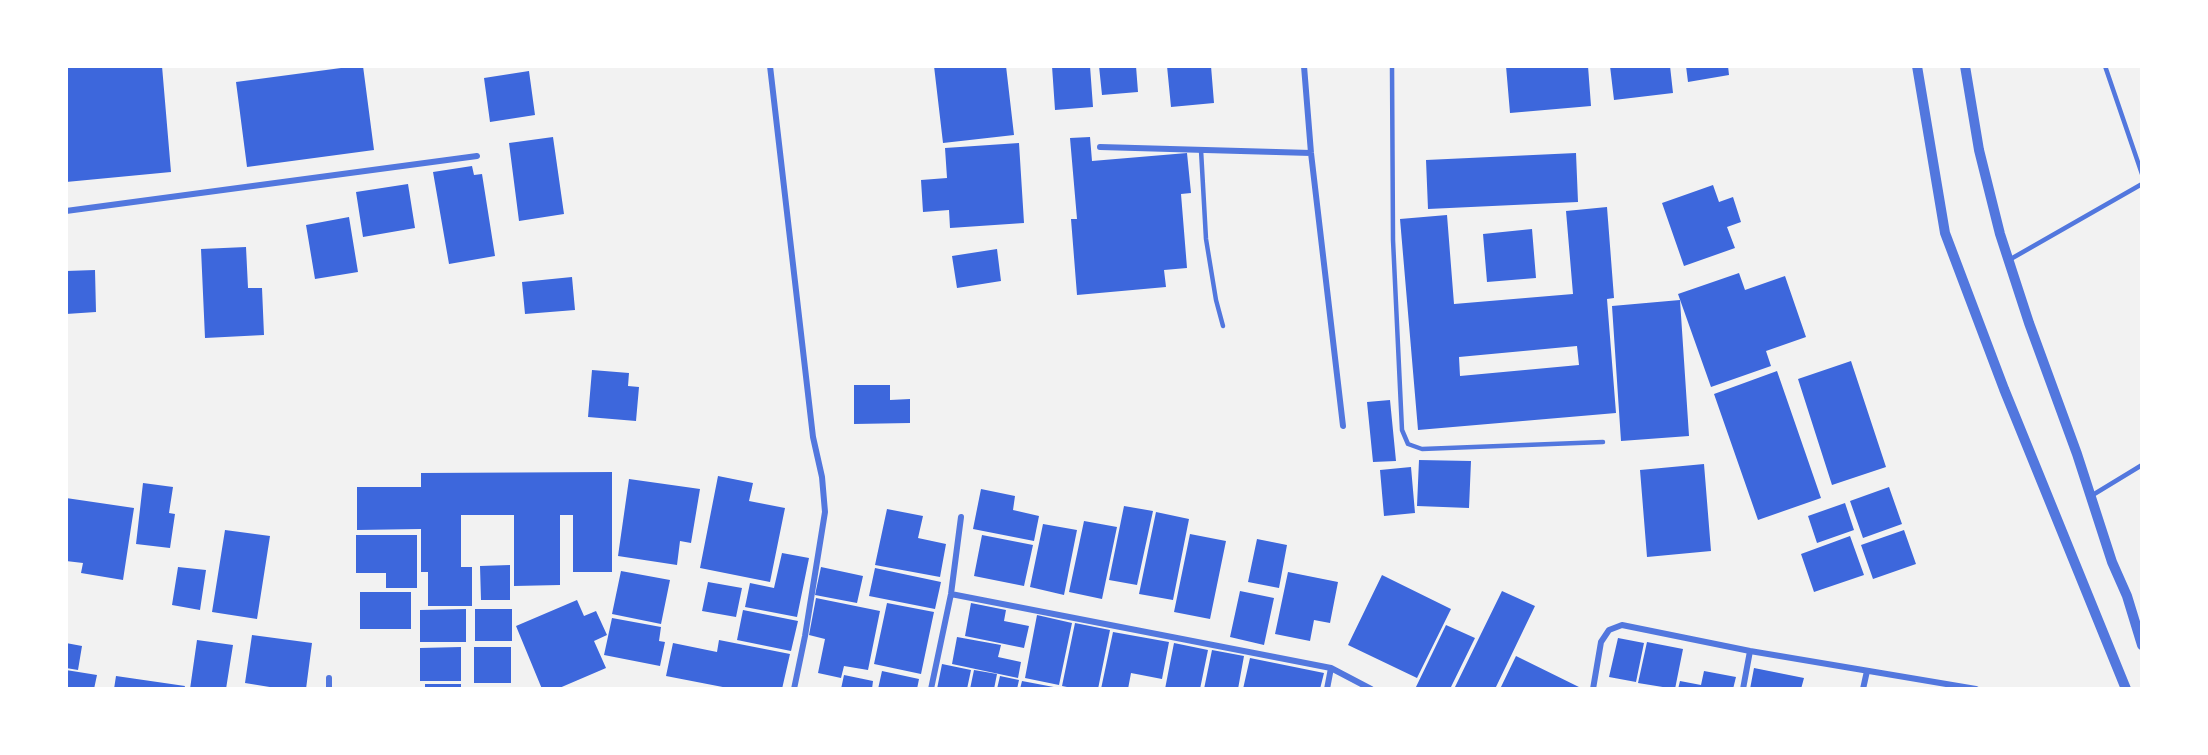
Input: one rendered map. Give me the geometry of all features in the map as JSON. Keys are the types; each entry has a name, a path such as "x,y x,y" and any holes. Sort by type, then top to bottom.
{"street":[{"path":"770,66 813,437 822,477 825,512 806,636 794,689"},
{"path":"1304,66 1311,153 1342,426"},
{"path":"1917,66 1945,233 2004,389 2125,688"},
{"path":"1965,66 1980,150 2009,261 2142,645"},
{"path":"1100,147 1311,153"},
{"path":"66,211 477,156"},
{"path":"931,689 951,594 961,518"},
{"path":"951,594 1331,668 1371,689"},
{"path":"1593,689 1601,642 1609,630 1622,625 1750,651 1976,689"},
{"path":"1743,689 1750,651"},
{"path":"1328,689 1331,668"},
{"path":"1863,689 1867,671"},
{"path":"329,678 329,689"}],"lane":[{"path":"1392,66 1393,240 1402,430 1408,444 1422,449 1603,441"},
{"path":"2105,66 2142,174"},
{"path":"1201,150 1206,239 1216,300 1223,326"},
{"path":"2009,261 2142,184"},
{"path":"2091,496 2142,465"}],"building":[{"path":"162,66 171,172 66,182 66,68"},
{"path":"363,66 374,150 247,167 236,82"},
{"path":"934,66 1006,66 1014,135 943,143"},
{"path":"1052,66 1090,66 1093,107 1055,110"},
{"path":"1099,66 1136,66 1138,92 1102,95"},
{"path":"1167,66 1211,66 1214,103 1171,107"},
{"path":"1506,66 1588,66 1591,106 1510,113"},
{"path":"1610,66 1670,66 1673,93 1614,100"},
{"path":"1686,66 1728,66 1729,75 1688,82"},
{"path":"529,71 535,115 490,122 484,78"},
{"path":"553,137 564,214 519,221 509,143"},
{"path":"1090,137 1092,161 1187,153 1191,193 1181,194 1187,268 1164,270 1166,287 1077,295 1071,219 1077,219 1070,138"},
{"path":"1019,143 1024,223 950,228 949,210 923,212 921,180 947,178 945,148"},
{"path":"1576,153 1578,202 1428,209 1426,160"},
{"path":"472,166 474,175 482,174 495,256 449,264 433,172"},
{"path":"408,184 415,228 363,237 356,192"},
{"path":"1713,185 1719,202 1733,197 1741,222 1727,227 1735,248 1684,266 1662,203"},
{"path":"1607,207 1614,298 1607,299 1616,413 1418,430 1400,219 1447,215 1454,304 1573,294 1566,211","holes":["1577,346 1579,365 1460,376 1459,357"]},
{"path":"349,217 358,272 315,279 306,225"},
{"path":"1532,229 1536,278 1487,282 1483,234"},
{"path":"246,247 248,288 262,288 264,335 205,338 201,249"},
{"path":"997,249 1001,281 957,288 952,256"},
{"path":"95,270 96,312 66,314 66,271"},
{"path":"1739,273 1745,290 1785,276 1806,337 1766,351 1771,366 1711,387 1678,294"},
{"path":"572,277 575,310 525,314 522,282"},
{"path":"1680,300 1689,436 1621,441 1612,306"},
{"path":"1851,361 1886,467 1832,485 1798,379"},
{"path":"592,370 629,373 628,386 639,387 636,421 588,417"},
{"path":"1777,371 1821,498 1758,520 1714,394"},
{"path":"854,385 890,385 890,400 910,399 910,423 854,424"},
{"path":"1390,400 1396,461 1373,462 1367,402"},
{"path":"1419,460 1471,461 1469,508 1417,506"},
{"path":"1704,464 1711,551 1647,557 1640,470"},
{"path":"1411,467 1415,513 1384,516 1380,470"},
{"path":"612,472 612,572 573,572 573,515 560,515 560,585 514,586 514,515 461,515 461,567 472,567 472,606 428,606 428,572 421,572 421,529 357,530 357,487 421,487 421,473"},
{"path":"718,476 753,483 749,501 785,508 770,582 700,568"},
{"path":"629,479 700,489 691,543 680,541 677,565 618,556"},
{"path":"143,483 173,487 169,513 175,514 170,548 136,544"},
{"path":"1889,487 1902,524 1863,538 1850,501"},
{"path":"981,489 1015,496 1013,510 1039,516 1034,541 973,529"},
{"path":"66,498 134,508 123,580 81,573 83,563 66,561"},
{"path":"1845,503 1854,530 1817,543 1808,516"},
{"path":"1124,506 1153,511 1137,585 1109,580"},
{"path":"887,509 923,516 918,538 946,544 940,577 875,565"},
{"path":"1156,512 1189,519 1173,600 1139,594"},
{"path":"1084,521 1117,527 1102,599 1069,592"},
{"path":"1043,524 1077,530 1064,595 1030,587"},
{"path":"225,530 270,536 257,619 212,612"},
{"path":"1904,530 1916,564 1873,579 1861,545"},
{"path":"1190,534 1226,541 1210,619 1174,612"},
{"path":"356,535 417,535 417,588 386,588 386,573 356,573"},
{"path":"982,535 1033,545 1024,586 974,576"},
{"path":"1850,536 1864,575 1814,592 1801,554"},
{"path":"1257,539 1287,545 1279,588 1248,582"},
{"path":"782,553 809,558 797,617 745,607 750,583 774,588"},
{"path":"510,565 510,600 481,600 480,566"},
{"path":"178,567 206,570 200,610 172,605"},
{"path":"821,567 863,576 857,603 815,595"},
{"path":"875,568 941,582 935,609 869,596"},
{"path":"621,571 670,580 661,624 612,614"},
{"path":"1288,572 1338,582 1330,623 1314,620 1310,641 1275,634"},
{"path":"1382,575 1451,609 1417,678 1348,645"},
{"path":"708,582 742,588 736,617 702,611"},
{"path":"1240,591 1274,598 1264,645 1230,637"},
{"path":"1502,591 1535,606 1495,689 1454,689"},
{"path":"360,592 411,592 411,629 360,629"},
{"path":"816,598 880,611 868,670 844,666 841,678 818,673 825,639 809,635"},
{"path":"577,600 584,616 596,611 607,635 594,641 606,668 557,689 542,689 516,626"},
{"path":"887,603 934,612 921,674 874,664"},
{"path":"971,603 1006,610 1004,621 1029,626 1024,648 965,636"},
{"path":"466,609 466,642 420,642 420,610"},
{"path":"475,609 512,609 512,641 475,641"},
{"path":"743,610 798,621 791,651 737,640"},
{"path":"1037,615 1072,623 1059,685 1025,678"},
{"path":"612,618 661,627 659,641 665,642 660,666 604,655"},
{"path":"1075,623 1110,630 1098,689 1062,686"},
{"path":"1446,625 1475,638 1450,689 1415,689"},
{"path":"1113,632 1169,642 1162,679 1131,673 1128,689 1101,689"},
{"path":"252,635 312,643 306,689 282,689 245,683"},
{"path":"957,637 1001,645 998,657 1021,662 1018,678 952,664"},
{"path":"1618,638 1644,643 1636,682 1609,677"},
{"path":"197,640 233,645 226,689 190,689"},
{"path":"719,640 790,654 782,689 733,689 666,676 673,643 717,652"},
{"path":"1647,642 1683,649 1675,689 1638,683"},
{"path":"66,643 82,646 78,670 66,668"},
{"path":"1174,643 1208,650 1200,689 1165,689"},
{"path":"461,647 461,681 420,681 420,648"},
{"path":"474,647 511,647 511,683 474,683"},
{"path":"1212,650 1244,656 1238,689 1204,689"},
{"path":"1516,656 1583,689 1500,689"},
{"path":"1250,658 1324,673 1320,689 1243,689"},
{"path":"942,664 971,670 967,689 937,689"},
{"path":"1754,668 1804,678 1801,689 1750,689"},
{"path":"66,670 97,675 94,689 66,689"},
{"path":"974,670 997,674 994,689 970,689"},
{"path":"882,671 919,679 917,689 878,689"},
{"path":"1704,671 1736,677 1733,689 1678,689 1680,681 1701,685"},
{"path":"844,675 873,681 872,689 841,689"},
{"path":"116,676 185,686 184,689 114,689"},
{"path":"1000,676 1019,680 1017,689 997,689"},
{"path":"1022,681 1059,688 1059,689 1020,689"},
{"path":"425,684 461,684 461,689 425,689"}]}
